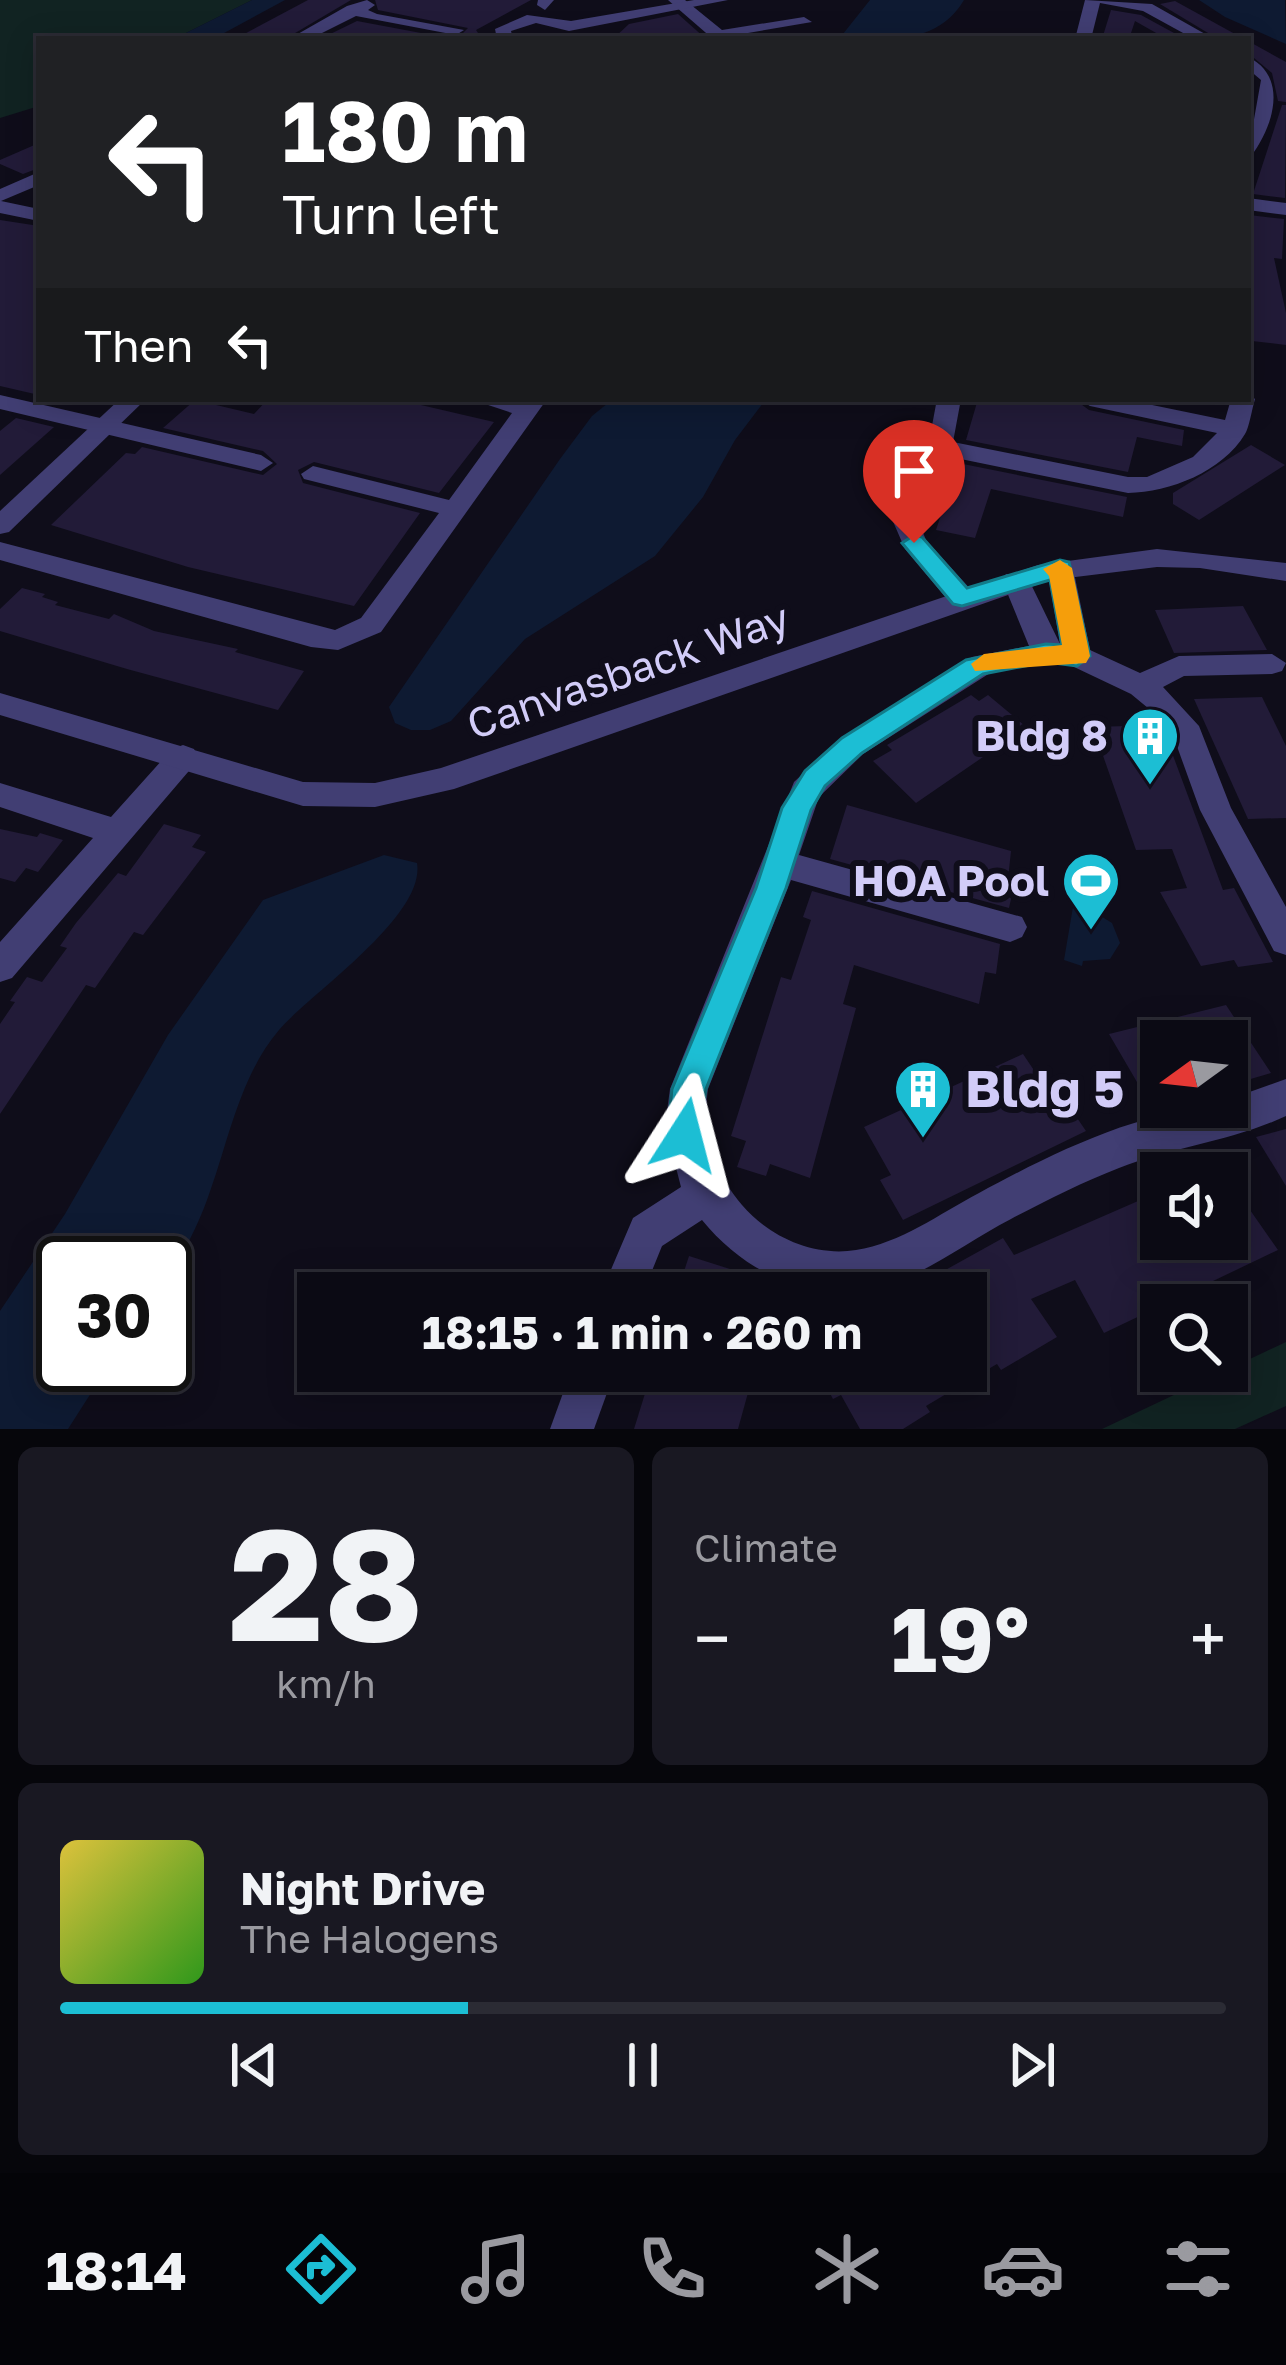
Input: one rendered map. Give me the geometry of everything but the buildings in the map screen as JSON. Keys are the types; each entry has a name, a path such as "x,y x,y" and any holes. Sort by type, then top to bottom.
{"street":[{"path":"302,36 352,9 384,0"},
{"path":"505,36 503,29 521,20 549,19 567,33 680,3 720,0"},
{"path":"1084,36 1093,0"},
{"path":"1104,0 1147,7 1200,36"},
{"path":"680,3 721,36"},
{"path":"352,9 374,18 456,30"},
{"path":"727,36 804,22"},
{"path":"1251,64 1267,74 1257,122"},
{"path":"1251,83 1268,86"},
{"path":"0,196 36,179"},
{"path":"1251,204 1286,209"},
{"path":"0,207 36,214"},
{"path":"0,402 261,464"},
{"path":"0,526 131,402"},
{"path":"948,402 940,447 907,493 902,519 914,543 962,598"},
{"path":"940,447 1143,485 1173,476 1220,448 1236,430 1242,402"},
{"path":"0,551 311,637 338,640 371,625 531,404"},
{"path":"1146,404 1236,430"},
{"path":"313,474 454,509"},
{"name":"Canvasback Way","path":"0,704 303,794 396,792 1060,568 1156,558 1200,559 1286,572"},
{"path":"1060,568 1061,655"},
{"path":"1016,580 1061,655"},
{"path":"1286,940 1216,810 1188,734 1141,686 1061,655 976,666 827,765 801,798 780,863 687,1095 685,1135 705,1195 744,1239 780,1260 820,1271 863,1271 901,1259 998,1204 1115,1150 1286,1097"},
{"path":"1141,686 1179,666 1272,664"},
{"path":"0,967 183,757"},
{"path":"0,795 119,833"},
{"path":"780,863 1010,927"},
{"path":"631,1272 647,1232 705,1195"},
{"path":"572,1429 585,1392"}],"shaded area":[{"path":"0,0 252,0 180,36 36,36 36,107 0,118"},
{"path":"1286,1342 1286,1406 1235,1429 1102,1429 1180,1392 1248,1392 1248,1360"}],"water":[{"path":"252,0 285,0 219,36 180,36"},
{"path":"870,0 964,0 940,26 925,33 841,36"},
{"path":"1199,0 1285,0 1286,44 1225,17"},
{"path":"609,402 764,402 735,440 703,497 655,556 525,639 451,721 430,730 411,730 395,723 389,707 592,416"},
{"path":"384,855 417,863 415,884 386,929 294,1014 265,1049 244,1090 191,1236 50,1236 168,1035 263,900"},
{"name":"HOA Pool","path":"1074,901 1091,905 1091,910 1112,923 1120,943 1110,959 1083,961 1082,966 1064,960"},
{"path":"36,1257 36,1392 92,1392 68,1429 0,1429 0,1311"}],"slow traffic":[{"path":"984,664 1046,653 1077,656 1060,568 1055,569"}],"place":[{"name":"Bldg 8","path":"1150,787"},
{"name":"HOA Pool","path":"1091,932"},
{"name":"Bldg 5","path":"923,1140"}],"route":[{"path":"685,1135 689,1089 771,888 797,808 815,778 852,746 976,666 1046,653 1077,656 1060,568 962,598 914,543"}]}
